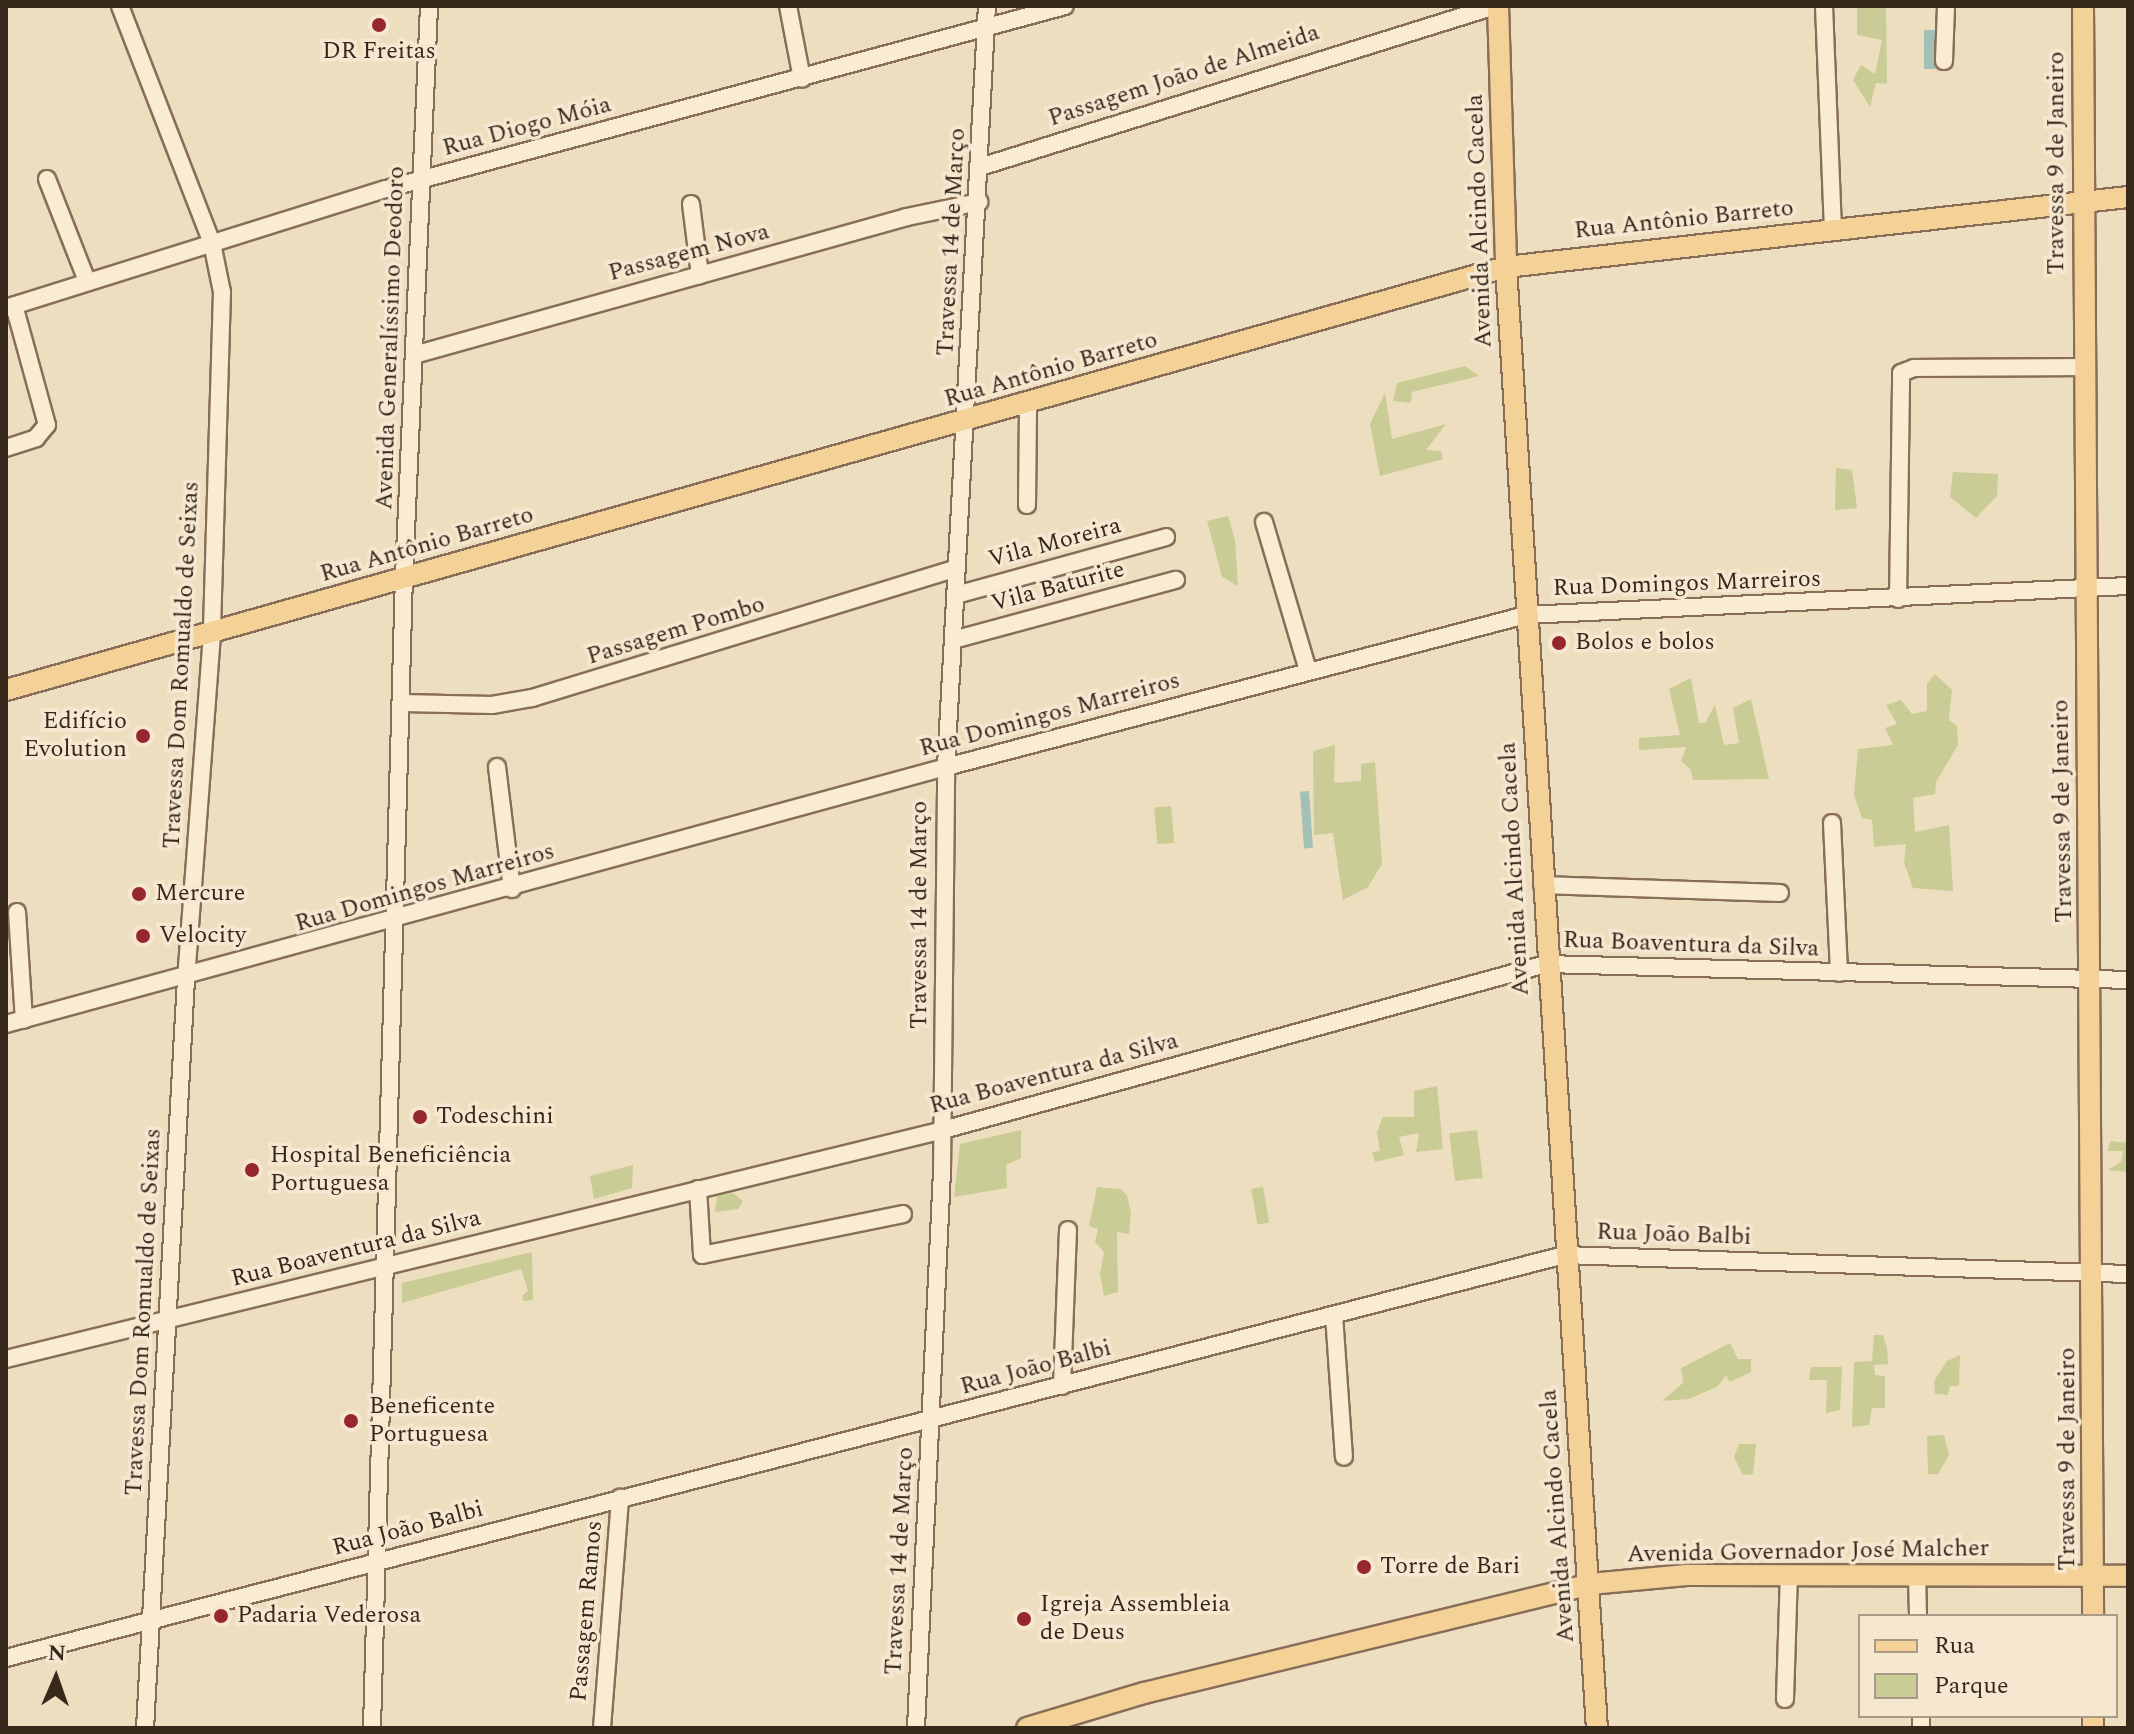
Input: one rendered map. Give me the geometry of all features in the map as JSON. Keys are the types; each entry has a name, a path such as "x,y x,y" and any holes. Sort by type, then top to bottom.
{"main road":[{"name":"Avenida Alcindo Cacela","path":"1497,6 1506,267 1546,964 1564,1255 1590,1584 1597,1728"},
{"name":"Travessa 9 de Janeiro","path":"2083,6 2095,1272 2093,1614"},
{"name":"Rua Antônio Barreto","path":"6,690 966,422 1506,267 2128,197"},
{"name":"Avenida Governador José Malcher","path":"1027,1728 1144,1693 1590,1584 1687,1575 2128,1576"}],"street":[{"name":"Travessa Dom Romualdo de Seixas","path":"120,6 212,243 222,292 212,634 186,979 145,1728"},
{"name":"Avenida Generalíssimo Deodoro","path":"372,1728 384,1267 398,921 404,577 429,6"},
{"path":"788,6 802,79"},
{"name":"Travessa 14 de Março","path":"916,1728 943,1130 946,767 979,202 987,6"},
{"name":"Rua Diogo Móia","path":"10,306 421,180 1065,6"},
{"name":"Passagem João de Almeida","path":"980,167 1497,6"},
{"path":"1824,6 1833,230"},
{"path":"1944,61 1946,6"},
{"path":"47,179 87,281"},
{"name":"Passagem Nova","path":"414,355 700,275 979,202"},
{"path":"691,204 700,275"},
{"path":"6,448 36,438 47,425 10,306"},
{"path":"1898,599 1901,373 1914,368 2085,367"},
{"path":"1027,505 1028,404"},
{"path":"1264,522 1308,671"},
{"name":"Vila Moreira","path":"956,595 1166,537"},
{"name":"Passagem Pombo","path":"403,703 492,705 532,698 957,568"},
{"name":"Vila Baturite","path":"953,640 1176,580"},
{"name":"Rua Domingos Marreiros","path":"6,1024 186,979 946,767 1526,615 2128,586"},
{"path":"497,767 512,889"},
{"path":"1832,823 1839,973"},
{"path":"1542,885 1780,893"},
{"path":"17,912 24,1020"},
{"name":"Rua Boaventura da Silva","path":"6,1359 943,1130 1546,964 2128,980"},
{"path":"698,1189 702,1255 903,1214"},
{"path":"1062,1386 1068,1230"},
{"name":"Rua João Balbi","path":"6,1658 1564,1255 2128,1274"},
{"path":"1334,1315 1344,1457"},
{"name":"Passagem Ramos","path":"602,1728 620,1498"},
{"path":"1917,1574 1918,1614"},
{"path":"1785,1699 1789,1575"}],"green space":[{"path":"1857,6 1886,6 1887,84 1876,83 1870,107 1853,80 1861,65 1875,74 1882,40 1857,35"},
{"path":"1465,366 1479,376 1412,392 1411,403 1393,401 1397,383"},
{"path":"1385,393 1392,439 1446,424 1426,450 1441,451 1443,459 1380,476 1370,424"},
{"path":"1836,468 1852,470 1857,508 1835,510"},
{"path":"1953,472 1998,474 1997,496 1976,518 1950,497"},
{"path":"1228,516 1235,540 1238,586 1222,577 1207,521"},
{"path":"1935,674 1952,690 1949,720 1957,726 1958,745 1936,782 1935,794 1913,798 1915,832 1949,825 1953,891 1913,888 1904,863 1906,844 1874,847 1872,820 1862,818 1854,795 1858,749 1893,745 1885,728 1897,724 1886,705 1901,700 1912,714 1927,711 1927,684"},
{"path":"1691,678 1699,723 1705,723 1715,705 1724,745 1739,743 1733,708 1751,699 1769,779 1693,780 1691,770 1681,761 1686,747 1639,750 1639,738 1680,735 1669,689"},
{"path":"1335,745 1334,783 1361,781 1361,764 1375,762 1382,864 1368,887 1343,900 1333,833 1314,835 1313,751"},
{"path":"1171,806 1174,843 1157,844 1154,807"},
{"path":"1437,1086 1443,1149 1416,1152 1419,1133 1399,1137 1404,1155 1375,1162 1372,1152 1380,1151 1377,1132 1383,1117 1414,1117 1414,1091"},
{"path":"1021,1130 1021,1158 1006,1165 1007,1188 954,1197 960,1144"},
{"path":"1477,1130 1483,1178 1455,1181 1449,1133"},
{"path":"2111,1141 2128,1143 2128,1172 2108,1170 2121,1162 2123,1151 2107,1151"},
{"path":"633,1165 632,1188 594,1199 590,1176"},
{"path":"1097,1187 1120,1189 1127,1195 1131,1213 1129,1234 1117,1232 1118,1292 1104,1296 1100,1274 1104,1252 1095,1242 1098,1229 1089,1226"},
{"path":"1263,1187 1269,1222 1257,1225 1251,1189"},
{"path":"733,1193 743,1201 738,1209 715,1212 717,1196"},
{"path":"532,1252 533,1300 524,1301 522,1296 528,1291 521,1269 402,1303 402,1283"},
{"path":"1874,1335 1883,1335 1887,1348 1888,1364 1874,1365 1875,1375 1885,1376 1885,1408 1872,1408 1869,1425 1852,1427 1854,1362 1872,1361"},
{"path":"1730,1343 1738,1359 1751,1359 1751,1372 1730,1382 1726,1375 1718,1386 1689,1399 1662,1401 1683,1383 1681,1368"},
{"path":"1960,1355 1959,1386 1950,1386 1948,1395 1935,1394 1934,1381 1947,1361"},
{"path":"1811,1367 1842,1367 1840,1410 1826,1413 1827,1380 1809,1380"},
{"path":"1944,1435 1949,1455 1938,1474 1928,1474 1927,1436"},
{"path":"1739,1444 1756,1444 1753,1474 1743,1475 1734,1457"}],"water":[{"path":"1924,30 1935,30 1935,69 1924,69"},
{"path":"1309,791 1313,848 1304,848 1300,792"}],"place":[{"name":"DR Freitas","path":"379,25"},
{"name":"Bolos e bolos","path":"1559,643"},
{"name":"Edifício Evolution","path":"143,736"},
{"name":"Mercure","path":"139,894"},
{"name":"Velocity","path":"143,936"},
{"name":"Todeschini","path":"420,1117"},
{"name":"Hospital Beneficiência Portuguesa","path":"252,1170"},
{"name":"Beneficente Portuguesa","path":"351,1421"},
{"name":"Torre de Bari","path":"1364,1567"},
{"name":"Padaria Vederosa","path":"221,1616"},
{"name":"Igreja Assembleia de Deus","path":"1024,1619"}]}
